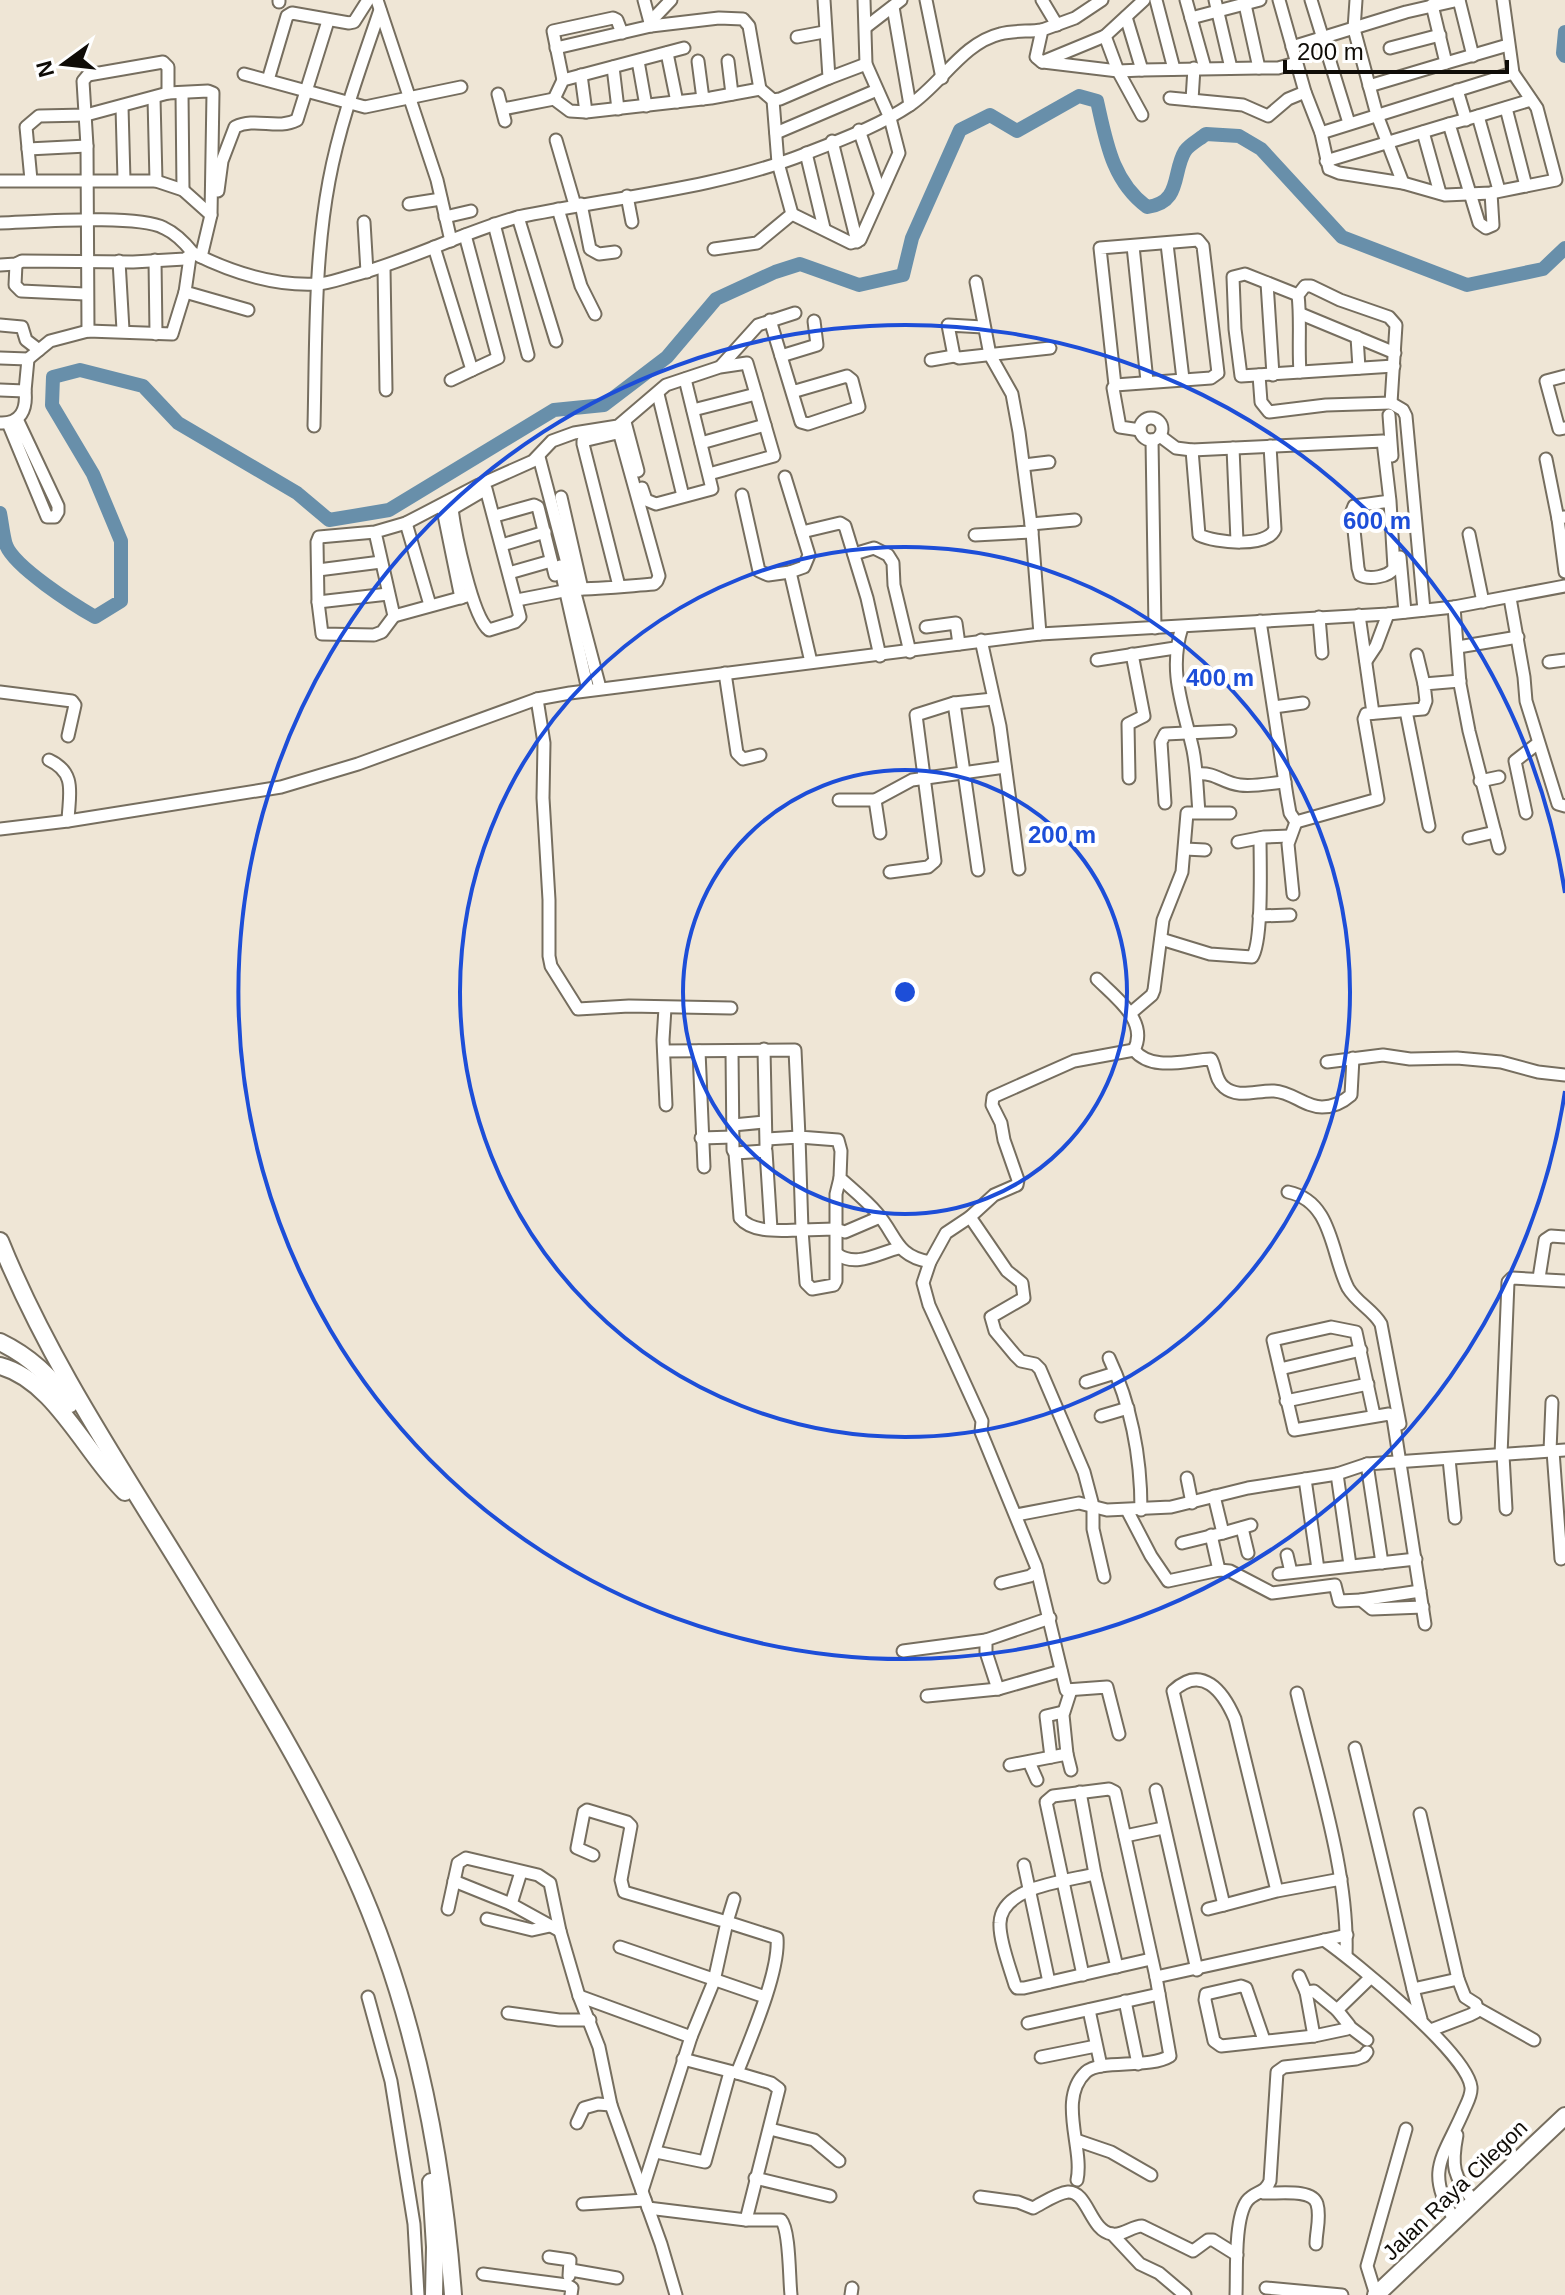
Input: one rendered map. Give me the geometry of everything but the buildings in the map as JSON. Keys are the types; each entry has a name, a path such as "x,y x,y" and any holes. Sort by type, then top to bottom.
{"highway":[{"path":"0,1241 67,1380 256,1690 313,1789 354,1875 396,1984 415,2047 439,2166 453,2295"},
{"path":"0,1333 28,1348 67,1380"},
{"path":"0,1342 25,1356 48,1375 67,1399 204,1615 323,1825 368,1924 407,2049 421,2113 431,2183 434,2295"},
{"path":"0,1366 28,1378 52,1401 125,1492"},
{"name":"Jalan Raya Cilegon","path":"1376,2295 1565,2116"}],"street":[{"path":"268,80 287,16 292,13 328,21 354,22 368,0"},
{"path":"644,0 650,24"},
{"path":"650,24 671,0"},
{"path":"824,0 829,78"},
{"path":"792,214 840,238 857,242 864,237 880,192 899,156 890,118 866,64 864,0"},
{"path":"926,0 942,78"},
{"path":"1042,0 1057,25"},
{"path":"0,223 87,221 158,226 178,237 195,256 231,270 273,280 318,285 384,268 518,217 701,182 806,153 890,118 942,78 968,51 990,37 1015,31 1042,30 1075,18 1102,0"},
{"path":"1042,62 1105,36 1144,0"},
{"path":"1156,0 1174,69"},
{"path":"1186,0 1200,68 1192,100"},
{"path":"1191,18 1215,5 1260,0"},
{"path":"1279,0 1305,92 1321,133 1329,169 1440,193 1470,195 1553,182 1557,176 1537,108 1513,73 1503,0"},
{"path":"1311,0 1349,123"},
{"path":"1356,0 1354,29 1377,115 1403,183"},
{"path":"1292,47 1354,29 1405,6 1459,0 1473,56"},
{"path":"1244,2 1259,68"},
{"path":"866,27 897,3"},
{"path":"897,3 910,105"},
{"path":"379,5 441,199 451,241"},
{"path":"314,426 318,285 327,190 348,102 379,5"},
{"path":"1215,5 1231,68"},
{"path":"1432,5 1446,63"},
{"path":"1126,17 1142,70"},
{"path":"498,94 504,115 554,99 563,80 553,34 556,29 613,18 617,20 622,33"},
{"path":"556,48 650,24 719,18 746,20 760,89"},
{"path":"0,358 28,359 50,341 88,331 172,334 195,256 217,198 222,161 235,127 260,121 281,125 297,120 328,21"},
{"path":"1042,30 1036,57 1042,62 1118,71 1278,68 1296,63"},
{"path":"797,37 824,32"},
{"path":"1390,48 1440,35"},
{"path":"1105,36 1118,71 1142,115"},
{"path":"1369,86 1508,45"},
{"path":"563,80 684,48"},
{"path":"667,53 677,102"},
{"path":"638,61 646,106"},
{"path":"698,61 703,99"},
{"path":"728,61 732,94"},
{"path":"88,331 85,294 87,146 83,81 88,75 163,62 168,67 168,93"},
{"path":"773,100 866,64"},
{"path":"613,67 618,109"},
{"path":"1321,133 1513,73"},
{"path":"244,74 365,107 461,87"},
{"path":"581,75 586,112"},
{"path":"554,99 570,111 586,112 703,99 760,89 773,100 778,163 792,214"},
{"path":"776,133 877,90"},
{"path":"1449,124 1479,223 1486,228 1493,225 1495,191 1472,118 1457,90"},
{"path":"31,180 26,127 39,116 86,115 168,93 208,91 214,97 211,209"},
{"path":"1170,98 1243,105 1268,116 1288,99 1305,92"},
{"path":"182,93 183,190"},
{"path":"154,98 156,181"},
{"path":"1326,161 1531,100"},
{"path":"122,107 124,180"},
{"path":"1506,108 1526,186"},
{"path":"859,130 880,192"},
{"path":"1423,132 1440,193"},
{"path":"556,140 590,249 599,254 615,252"},
{"path":"832,141 857,242"},
{"path":"28,149 87,146"},
{"path":"806,153 824,228"},
{"path":"0,181 156,181 183,190 211,209"},
{"path":"627,196 632,222"},
{"path":"409,204 441,199"},
{"path":"558,209 581,286 595,314"},
{"path":"445,217 471,211"},
{"path":"714,249 757,243 792,214"},
{"path":"518,217 556,341"},
{"path":"364,222 367,272"},
{"path":"494,224 528,355"},
{"path":"451,380 498,358 465,235"},
{"path":"1115,385 1215,377 1218,373 1203,246 1198,240 1100,248 1113,388 1120,427 1140,430"},
{"path":"1167,244 1183,379"},
{"path":"1133,246 1147,381"},
{"path":"434,247 472,370"},
{"path":"0,265 22,261 155,260 195,256"},
{"path":"155,260 156,334"},
{"path":"119,261 123,330"},
{"path":"16,264 15,285 21,291 85,294"},
{"path":"384,268 386,390"},
{"path":"1298,295 1245,274 1237,274 1232,280 1241,376 1394,366"},
{"path":"976,282 990,355 1012,394 1032,528 1040,634"},
{"path":"1267,283 1273,375"},
{"path":"1298,295 1308,285 1389,317 1397,329 1390,409 1405,612"},
{"path":"185,292 248,310"},
{"path":"1298,295 1301,314 1298,344 1300,372"},
{"path":"720,367 758,325 795,313"},
{"path":"1301,314 1395,353"},
{"path":"770,320 801,422 805,424 859,407 850,377 792,392"},
{"path":"781,356 817,345 814,321"},
{"path":"0,325 22,327 26,340 39,350"},
{"path":"954,356 948,325 983,327"},
{"path":"1357,337 1359,368"},
{"path":"931,360 1050,348"},
{"path":"8,422 26,406 28,359"},
{"path":"466,596 394,616 382,632 325,636 320,631 317,542 323,535 375,532 406,523 536,459 552,441 574,433 612,428 625,422 666,385 720,367 747,363 774,454 772,458 709,474"},
{"path":"1259,375 1261,402 1269,412 1326,405 1400,407 1406,416 1424,610"},
{"path":"1565,376 1546,381 1559,429 1565,428"},
{"path":"625,422 646,500 656,504 712,489 685,379"},
{"path":"0,390 25,391"},
{"path":"658,394 683,496"},
{"path":"693,410 756,394"},
{"path":"1155,628 1156,438 1161,424 1153,417 1143,420 1142,436 1156,438 1176,448 1192,450 1383,441 1390,501 1394,568 1387,575 1365,578 1358,568 1352,511 1354,506 1360,504 1390,501"},
{"path":"8,422 58,506 55,517 47,517 8,422"},
{"path":"701,443 765,425"},
{"path":"517,600 570,590 654,584 659,576 617,433 587,439 583,444 619,586"},
{"path":"1192,450 1199,535 1212,540 1260,541 1273,535 1275,529 1270,446"},
{"path":"1233,448 1237,541"},
{"path":"536,459 594,689"},
{"path":"1546,459 1562,518 1565,572"},
{"path":"1024,465 1049,462"},
{"path":"742,495 759,571 768,575 804,567 809,555 785,477"},
{"path":"442,505 466,596 483,626 489,630 518,621 520,617 486,489 452,509 466,596"},
{"path":"561,497 570,590"},
{"path":"495,516 534,505 539,510 551,561 570,590"},
{"path":"975,535 1075,520"},
{"path":"406,523 430,605"},
{"path":"802,532 840,523 845,526 867,598 880,656"},
{"path":"375,532 394,616"},
{"path":"502,545 545,532"},
{"path":"1469,534 1483,602"},
{"path":"854,554 874,548 888,555 893,563 894,585 910,652"},
{"path":"509,573 551,561"},
{"path":"318,570 381,562"},
{"path":"790,572 811,662"},
{"path":"0,829 281,787 358,764 537,699 594,689 1040,634 1319,617 1360,621 1388,614 1510,598 1565,586"},
{"path":"318,602 388,594"},
{"path":"1510,598 1526,701 1537,744 1558,804 1565,806"},
{"path":"1454,607 1460,681 1480,781 1499,848"},
{"path":"1366,661 1388,614"},
{"path":"1319,617 1322,653"},
{"path":"1260,621 1290,813 1296,822"},
{"path":"1360,621 1377,643"},
{"path":"1360,621 1373,713"},
{"path":"926,627 956,623 959,644"},
{"path":"1182,627 1175,648 1177,678 1197,774 1199,812"},
{"path":"1458,647 1518,637"},
{"path":"981,640 1000,726 1019,869"},
{"path":"1097,660 1175,648"},
{"path":"1129,778 1128,724 1144,716 1132,654"},
{"path":"1296,822 1378,799 1364,719 1366,714 1424,708 1424,684 1417,655"},
{"path":"1549,662 1565,660"},
{"path":"725,673 737,753 743,759 760,755"},
{"path":"1424,684 1460,681"},
{"path":"0,692 72,701 75,705 68,736"},
{"path":"537,699 544,743 543,798 551,966 578,1009 629,1006 731,1008"},
{"path":"890,872 928,867 935,861 916,715 954,703 993,699"},
{"path":"954,703 978,870"},
{"path":"1274,707 1303,703"},
{"path":"1406,711 1429,826"},
{"path":"1165,803 1161,742 1165,734 1230,731"},
{"path":"1526,813 1515,761 1537,744"},
{"path":"49,760 60,765 68,774 68,821"},
{"path":"839,800 875,800 901,784 1005,767"},
{"path":"1197,774 1210,773 1236,785 1285,782"},
{"path":"1480,781 1499,777"},
{"path":"875,800 880,833"},
{"path":"1132,1012 1154,990 1168,901 1182,872 1187,813 1230,813"},
{"path":"1293,894 1288,844 1296,822"},
{"path":"1469,838 1495,832"},
{"path":"1238,842 1290,836"},
{"path":"1161,939 1210,954 1252,957 1256,952 1259,916 1260,838"},
{"path":"1185,849 1205,850"},
{"path":"1259,916 1290,915"},
{"path":"1097,979 1132,1012 1137,1037 1134,1050"},
{"path":"665,1008 666,1105"},
{"path":"664,1051 792,1048 797,1053 799,1137 802,1230 808,1287 821,1289 834,1285 836,1194 841,1151 838,1140 799,1137 735,1153"},
{"path":"764,1049 771,1229"},
{"path":"1134,1050 1143,1059 1156,1062 1211,1059 1219,1083 1226,1089 1241,1094 1274,1091 1326,1107 1351,1095 1353,1058"},
{"path":"1119,1734 1107,1687 1066,1690 1037,1571 981,1432 983,1424 970,1390 923,1290 930,1262 946,1233 970,1217 985,1201 1013,1188 1018,1180 1001,1123 992,1105 993,1097 1074,1061 1134,1050"},
{"path":"699,1051 704,1167"},
{"path":"732,1051 733,1131 740,1218 751,1227 835,1229 845,1232 880,1217"},
{"path":"1327,1062 1383,1055 1410,1059 1457,1058 1501,1062 1538,1072 1565,1075"},
{"path":"701,1138 765,1122"},
{"path":"840,1178 880,1217 899,1248 914,1258 930,1262"},
{"path":"1288,1192 1307,1198 1314,1204 1329,1231 1347,1285 1381,1324 1404,1460 1425,1624"},
{"path":"970,1217 1007,1271 1022,1283 1024,1291 1021,1301 991,1317 991,1325 1021,1361 1035,1364 1040,1369 1079,1457 1093,1506 1093,1529 1104,1577"},
{"path":"1539,1278 1545,1240 1551,1236 1565,1237"},
{"path":"837,1254 845,1260 856,1261 899,1248"},
{"path":"1506,1509 1502,1455 1508,1282 1512,1278 1565,1281"},
{"path":"1374,1415 1356,1332 1336,1327 1275,1338 1272,1342 1295,1431 1374,1415 1392,1415 1404,1460"},
{"path":"1280,1369 1361,1350"},
{"path":"1109,1358 1128,1408 1139,1461 1141,1510"},
{"path":"1086,1382 1115,1373"},
{"path":"1286,1401 1368,1384"},
{"path":"1552,1402 1561,1559"},
{"path":"1101,1416 1128,1408"},
{"path":"1016,1515 1079,1503 1141,1510 1337,1474 1367,1464 1556,1450"},
{"path":"1449,1459 1455,1518"},
{"path":"1367,1464 1382,1563"},
{"path":"1337,1474 1350,1565"},
{"path":"1187,1478 1192,1503"},
{"path":"1305,1479 1318,1569"},
{"path":"1214,1496 1219,1570"},
{"path":"1127,1510 1168,1581 1219,1570 1230,1571 1272,1593 1335,1585"},
{"path":"1182,1543 1247,1526 1248,1553"},
{"path":"1287,1555 1285,1573 1416,1559"},
{"path":"1333,1568 1339,1601 1420,1591"},
{"path":"1001,1583 1030,1576 1037,1571"},
{"path":"1361,1600 1375,1610 1423,1607"},
{"path":"903,1651 986,1640 1050,1618"},
{"path":"986,1640 986,1652 998,1689"},
{"path":"927,1696 998,1689 1061,1671"},
{"path":"1224,1905 1173,1691 1195,1680 1205,1680 1224,1696 1235,1719 1277,1891"},
{"path":"1071,1690 1063,1712 1071,1770"},
{"path":"1297,1693 1341,1879 1346,1955"},
{"path":"1051,1757 1046,1716 1063,1712"},
{"path":"1355,1748 1422,2021"},
{"path":"1010,1765 1067,1754"},
{"path":"1029,1762 1037,1780"},
{"path":"1077,2180 1079,2160 1071,2114 1076,2091 1088,2069 1138,2064 1170,2056 1156,1977 1114,1790 1053,1796 1046,1802 1083,1975"},
{"path":"1156,1790 1197,1970"},
{"path":"1080,1792 1117,1967"},
{"path":"593,1855 577,1848 587,1810 631,1826 621,1880 624,1892 777,1938 765,1997 734,2072 705,2162 656,2152"},
{"path":"1420,1814 1458,1979 1465,1997 1477,2008 1534,2040"},
{"path":"1125,1836 1163,1828"},
{"path":"448,1909 458,1863 466,1858 545,1878 550,1883 555,1929 599,2047 611,2105 676,2295"},
{"path":"1024,1865 1049,1982"},
{"path":"511,1904 521,1872"},
{"path":"1095,1874 1029,1889 1009,1903 1000,1920 1000,1927 1015,1985 1024,1988 1151,1959"},
{"path":"1208,1909 1341,1879"},
{"path":"454,1881 511,1904 555,1929"},
{"path":"498,1899 489,1919 532,1930 555,1929"},
{"path":"645,2199 683,2059 714,1981 734,1899"},
{"path":"1156,1977 1347,1935"},
{"path":"1324,1940 1346,1955 1422,2021 1464,2071 1471,2084 1470,2095 1439,2169 1440,2196 1454,2219"},
{"path":"620,1947 765,1997"},
{"path":"1299,1976 1306,1992 1314,2036"},
{"path":"1337,2010 1370,1978"},
{"path":"1413,1989 1458,1979"},
{"path":"1264,2040 1246,1988 1241,1986 1206,1994 1217,2045 1314,2036 1350,2027"},
{"path":"1263,2193 1270,2181 1277,2072 1284,2067 1356,2059 1364,2056 1367,2046 1337,2010 1314,1991 1306,1992"},
{"path":"1028,2023 1159,1994"},
{"path":"579,1996 691,2037"},
{"path":"368,1997 391,2081 417,2247 418,2295"},
{"path":"1125,2001 1138,2064"},
{"path":"1431,2030 1470,2015 1477,2008"},
{"path":"1089,2010 1101,2066"},
{"path":"508,2013 559,2020 590,2020"},
{"path":"1041,2057 1096,2046"},
{"path":"683,2059 771,2083 779,2089 746,2220"},
{"path":"577,2123 584,2108 598,2104 611,2105"},
{"path":"1460,2119 1453,2163 1456,2177 1474,2201"},
{"path":"770,2129 814,2140 839,2161"},
{"path":"1376,2295 1367,2266 1406,2129"},
{"path":"1076,2140 1111,2152 1151,2175"},
{"path":"755,2178 830,2196"},
{"path":"1440,2196 1461,2186"},
{"path":"980,2197 1018,2202 1033,2208 1065,2193 1073,2193 1082,2199 1096,2223 1112,2234 1140,2264 1159,2273 1180,2293"},
{"path":"1236,2295 1237,2255 1243,2209 1248,2200 1263,2193 1306,2194 1313,2197 1317,2204 1316,2244"},
{"path":"583,2204 645,2199 746,2220 781,2220 788,2231 791,2295"},
{"path":"1112,2234 1142,2226 1193,2251 1208,2240 1213,2240 1237,2255"},
{"path":"483,2274 569,2290 570,2260 549,2257"},
{"path":"571,2270 617,2278"},
{"path":"1266,2288 1342,2295"}],"waterway":[{"path":"1565,32 1565,56"},
{"path":"0,513 6,545 11,554 46,585 95,617 121,601 121,541 93,474 52,405 53,377 80,370 143,386 178,423 297,493 329,520 389,510 554,410 604,405 667,357 716,299 775,272 800,264 859,285 903,275 912,238 960,130 990,115 1017,131 1079,96 1097,101 1118,173 1135,197 1147,207 1166,200 1181,159 1192,144 1206,134 1239,136 1261,149 1342,237 1467,285 1543,269 1565,248"}]}
